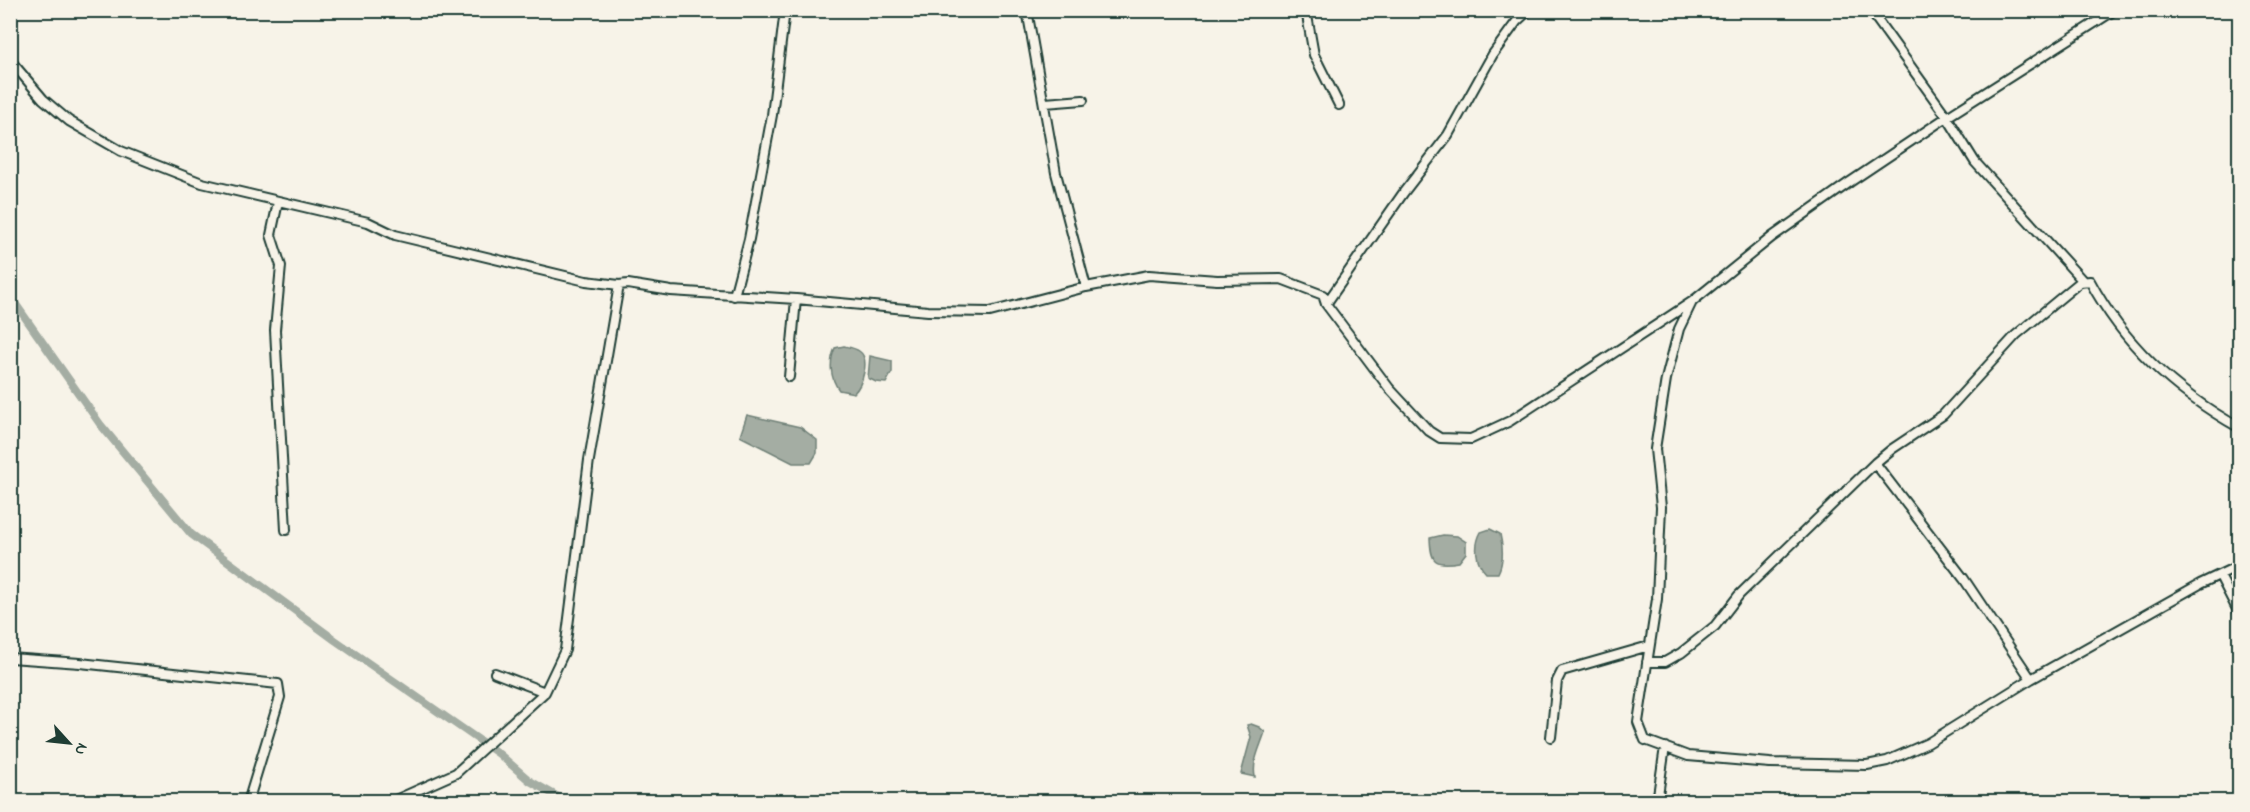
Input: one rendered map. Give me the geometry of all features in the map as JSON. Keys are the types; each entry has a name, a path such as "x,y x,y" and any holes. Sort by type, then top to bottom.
{"street":[{"path":"734,296 749,239 772,115 785,10"},
{"path":"1027,10 1056,172 1086,287"},
{"path":"1306,10 1314,55 1339,105"},
{"path":"1326,304 1404,192 1448,135 1493,54 1517,21 1529,10"},
{"path":"1870,10 1947,117 1975,162 2083,281"},
{"path":"10,60 43,99 69,121 121,151 202,183 368,222 395,236 586,281 628,284 670,291 928,311 990,312 1086,287 1149,275 1216,280 1281,279 1323,295 1326,304 1389,388 1429,431 1440,438 1451,440 1472,439 1510,421 1693,301 1772,237 1947,117 2115,10"},
{"path":"1045,103 1083,100"},
{"path":"278,202 271,235 281,266 275,330 282,417 286,530"},
{"path":"1647,662 1665,662 1681,653 1715,626 1739,595 1875,464 1892,449 1943,415 2016,335 2083,281 2090,281 2120,328 2142,355 2205,408 2240,428"},
{"path":"394,801 456,772 523,714 545,693 565,650 589,460 619,285"},
{"path":"789,377 796,299"},
{"path":"1693,301 1679,329 1673,349 1655,449 1661,507 1657,599 1638,722 1645,740 1688,756 1770,763 1867,765 1887,761 1928,743 2031,679 2200,584 2240,566"},
{"path":"1875,464 1964,579 2031,679"},
{"path":"2220,576 2240,615"},
{"path":"1551,736 1557,681 1562,671 1649,646"},
{"path":"10,658 278,684 280,697 248,801"},
{"path":"495,673 545,693"},
{"path":"1657,801 1665,747"}],"shaded area":[{"path":"844,346 854,348 863,355 864,372 854,393 839,390 832,375 831,364 835,348"},
{"path":"870,356 892,361 892,372 886,383 868,378"},
{"path":"747,415 800,427 817,440 817,453 811,463 793,463 740,436"},
{"path":"1490,529 1500,534 1501,539 1502,559 1498,573 1486,573 1482,569 1477,553 1477,542 1481,532"},
{"path":"1443,535 1457,536 1466,542 1466,553 1459,562 1444,563 1433,557 1430,538"},
{"path":"1251,724 1265,732 1256,760 1255,777 1241,774 1251,737 1247,725"}],"waterway":[{"path":"10,296 100,424 191,534 335,640 499,754 530,781 567,802"}]}
